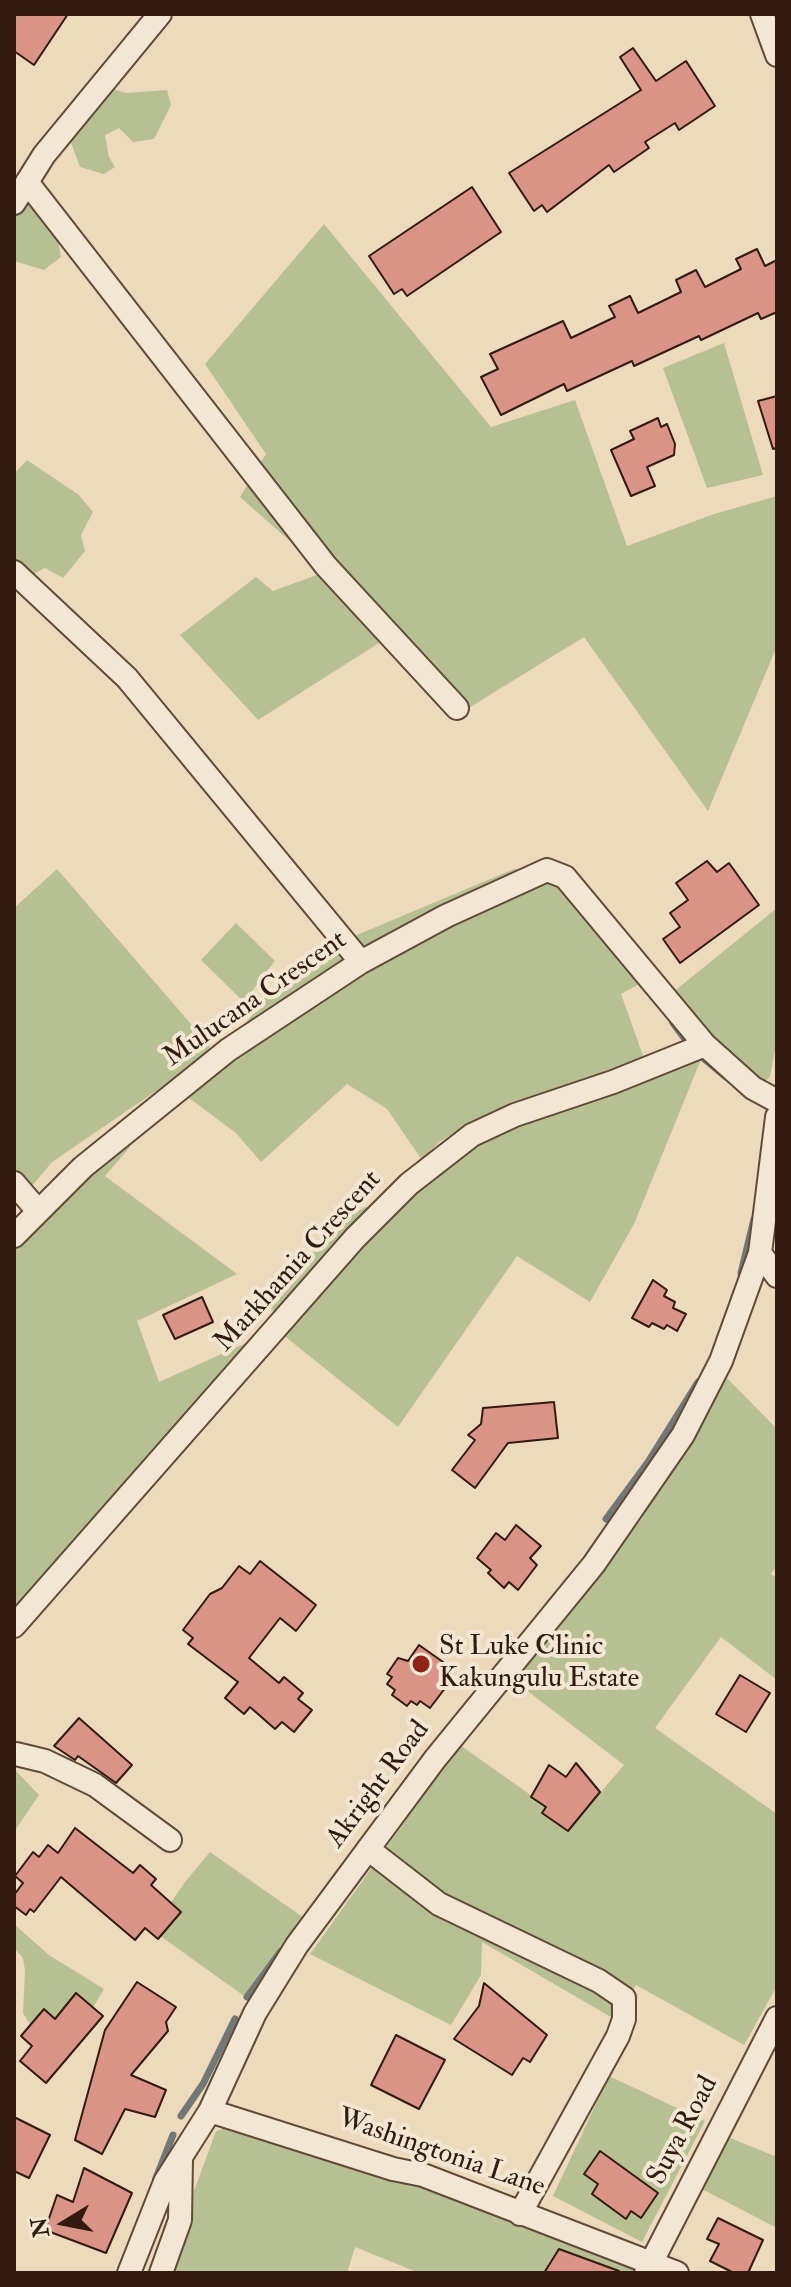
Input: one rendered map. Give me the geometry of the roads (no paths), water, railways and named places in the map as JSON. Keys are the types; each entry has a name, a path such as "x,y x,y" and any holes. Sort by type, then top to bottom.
{"street":[{"path":"14,203 44,155 160,14"},
{"path":"762,14 777,55"},
{"path":"27,182 326,566 457,708"},
{"path":"14,572 127,678 361,962"},
{"name":"Mulucana Crescent","path":"14,1236 83,1167 228,1050 361,962 446,916 536,873 547,870 565,877 705,1045"},
{"path":"705,1045 753,1088 777,1101"},
{"name":"Markhamia Crescent","path":"14,1626 355,1238 409,1184 472,1135 515,1115 613,1082 705,1045"},
{"name":"Akright Road","path":"129,2273 165,2182 210,2111 255,2013 297,1945 435,1759 594,1564 683,1435 721,1361 760,1253 777,1119"},
{"path":"14,1183 38,1211"},
{"path":"760,1253 777,1276"},
{"path":"16,1754 45,1761 95,1785 170,1840"},
{"path":"368,1849 439,1904 599,1981 624,1998 624,2019 561,2145 520,2214"},
{"name":"Suya Road","path":"649,2266 777,2018"},
{"name":"Washingtonia Lane","path":"210,2111 393,2169 423,2175 649,2266 677,2273"},
{"path":"161,2273 180,2220 181,2159"}],"waterway":[{"path":"673,1023 684,1038"},
{"path":"702,1057 726,1077"},
{"path":"741,1273 754,1219"},
{"path":"606,1519 648,1462 698,1382"},
{"path":"247,1997 281,1951"},
{"path":"181,2116 203,2084 235,2019"},
{"path":"156,2178 173,2135"}],"place":[{"name":"St Luke Clinic Kakungulu Estate","path":"421,1664"}]}
